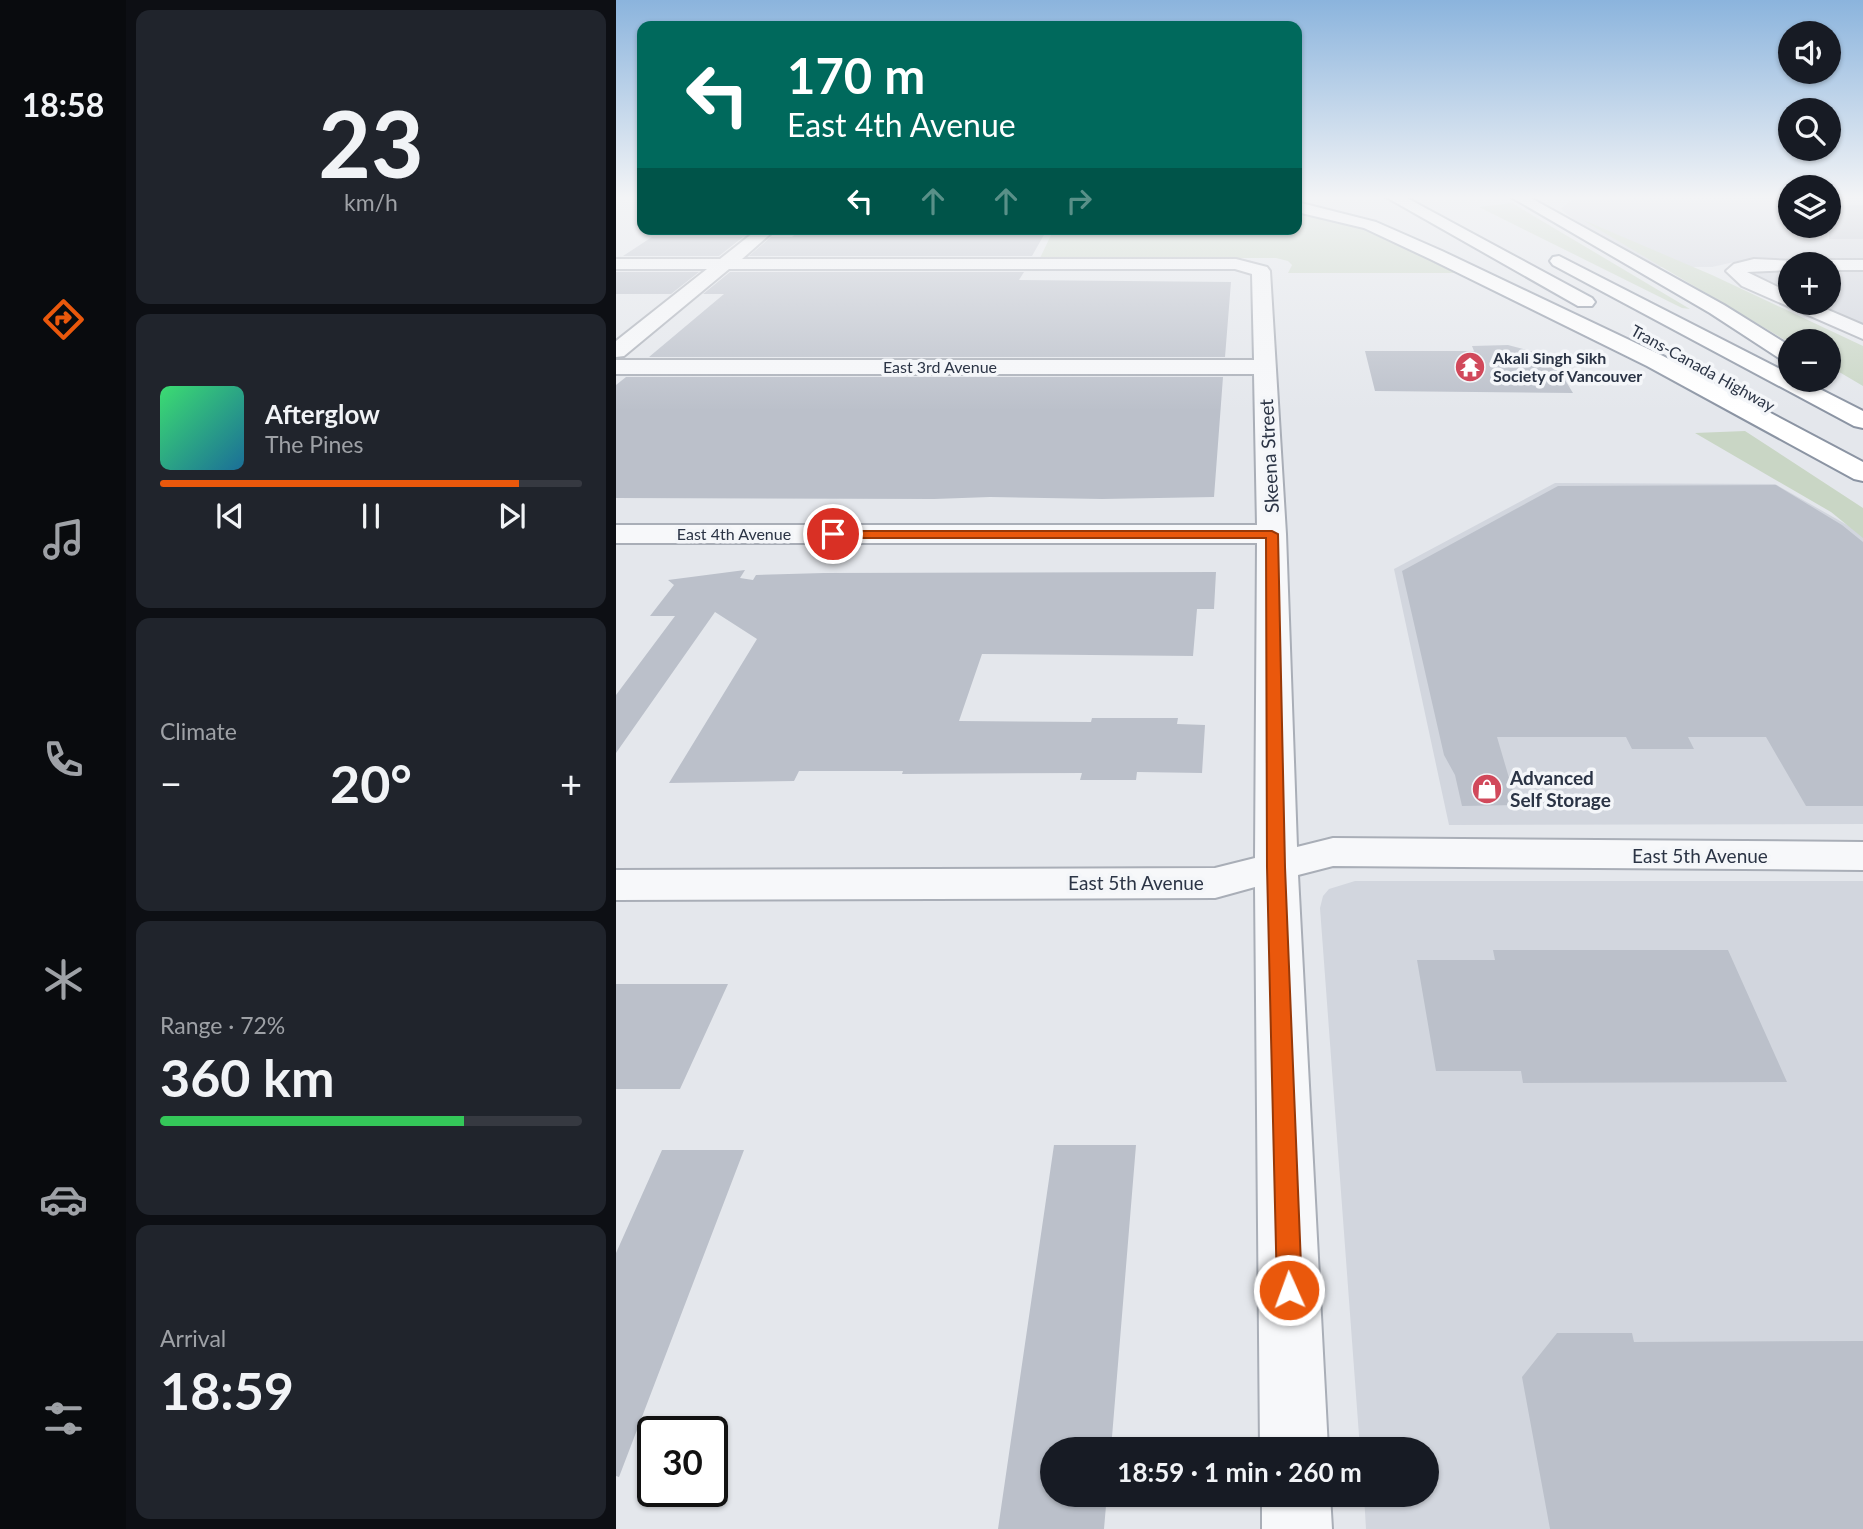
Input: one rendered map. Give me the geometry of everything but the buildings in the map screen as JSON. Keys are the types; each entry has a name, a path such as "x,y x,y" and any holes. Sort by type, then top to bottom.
{"highway":[{"path":"1461,268 1655,361 1863,473"},
{"path":"1523,268 1601,311"},
{"name":"Trans-Canada Highway","path":"1573,268 1863,421"},
{"path":"1652,268 1778,347"},
{"name":"Trans-Canada Highway","path":"1625,324 1863,461"},
{"path":"1841,386 1863,400"}],"street":[{"path":"616,351 718,268"},
{"name":"Skeena Street","path":"1256,268 1261,271 1272,534 1276,867 1294,1437"},
{"path":"1739,268 1735,271 1749,282 1778,295"},
{"path":"1823,315 1863,333"},
{"name":"East 3rd Avenue","path":"616,368 1265,367"},
{"name":"East 4th Avenue","path":"616,534 1272,534"},
{"name":"East 5th Avenue","path":"616,885 1215,883 1333,852 1863,856"},
{"path":"1296,1507 1297,1529"}],"shaded area":[{"path":"1764,270 1778,270 1778,287 1755,275"},
{"path":"1841,270 1863,270 1863,325 1840,315"},
{"path":"1555,483 1775,484 1863,534 1863,824 1449,825 1394,569"},
{"path":"1355,881 1863,881 1863,1529 1366,1529 1365,1507 1439,1507 1439,1437 1359,1437 1320,908 1323,896 1329,889"}],"green space":[{"path":"1290,268 1446,268 1455,273 1288,273"},
{"path":"1602,268 1622,268 1690,309 1682,308"},
{"path":"1664,268 1696,268 1778,306 1778,315 1797,315 1827,329 1778,329 1778,336"},
{"path":"1841,336 1863,346 1863,386 1841,373"},
{"path":"1745,431 1863,508 1863,538 1831,512 1695,433"}],"place":[{"name":"Akali Singh Sikh Society of Vancouver","path":"1470,367"},
{"name":"Advanced Self Storage","path":"1487,789"}],"route":[{"path":"833,534 1272,534 1276,867 1289,1290"}]}
